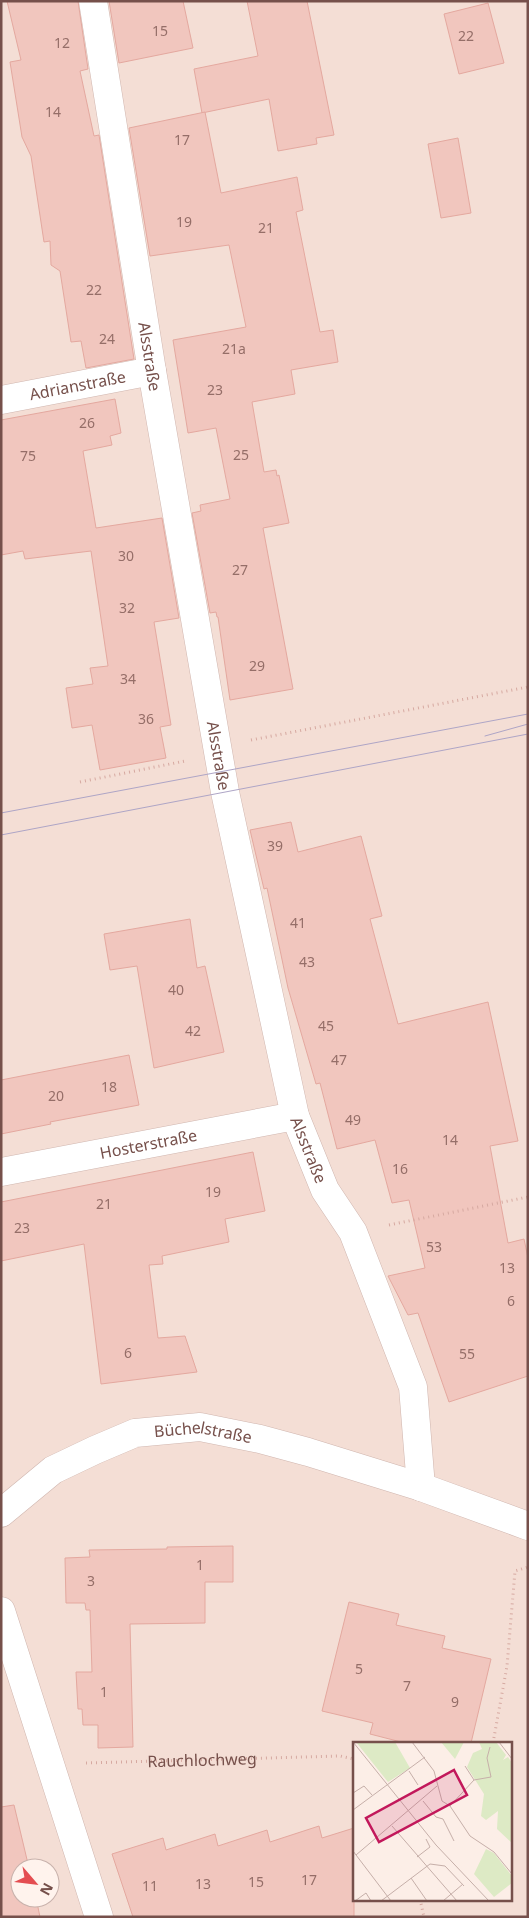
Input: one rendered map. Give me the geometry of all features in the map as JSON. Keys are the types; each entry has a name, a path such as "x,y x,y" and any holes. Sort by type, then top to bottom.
{"street":[{"name":"Alsstraße","path":"93,1 152,371 217,751 295,1116 325,1190 353,1232 412,1387 421,1488"},
{"name":"Adrianstraße","path":"1,400 152,371"},
{"name":"Hosterstraße","path":"1,1172 295,1116"},
{"name":"Büchelstraße","path":"1,1513 53,1470 95,1450 135,1433 200,1426 308,1452 421,1488 528,1526"},
{"path":"1,1611 99,1917"}],"path":[{"path":"80,782 217,751 528,687"},
{"path":"353,1232 528,1197"},
{"path":"493,1742 507,1666 516,1571 528,1567"},
{"name":"Rauchlochweg","path":"50,1764 340,1756 353,1760"},
{"path":"420,1900 424,1917"}],"shaded area":[{"path":"1,1 528,1 528,1917 1,1917"}],"building":[{"path":"7,1 78,1 88,69 80,71 94,136 99,135 134,359 86,368 81,341 71,342 60,271 51,265 50,241 44,242 31,156 22,137 10,62 21,60"},
{"path":"109,1 183,1 193,48 119,63"},
{"path":"247,1 307,1 334,135 316,138 317,144 278,151 269,99 202,113 194,69 258,56"},
{"path":"488,3 504,63 459,74 444,14"},
{"path":"205,112 221,193 297,177 303,210 296,212 320,332 333,330 338,362 291,370 295,394 252,402 264,472 276,470 277,476 279,475 289,523 263,528 293,689 230,700 218,617 216,612 210,613 192,513 201,511 200,505 230,499 216,428 188,433 173,340 246,327 229,245 150,256 129,128"},
{"path":"458,138 471,213 441,218 428,144"},
{"path":"115,399 121,433 110,436 112,445 83,451 96,528 162,518 179,618 154,622 171,725 160,727 166,758 100,770 92,725 72,728 66,688 93,684 90,668 108,666 91,551 25,559 23,551 1,555 1,420"},
{"path":"291,822 298,852 361,836 382,916 370,919 398,1024 488,1002 518,1141 490,1146 508,1243 524,1239 528,1258 528,1376 449,1402 418,1313 408,1315 388,1276 425,1268 409,1200 392,1203 375,1140 337,1149 320,1083 316,1084 288,988 267,888 264,889 250,830"},
{"path":"190,919 197,968 205,966 224,1052 154,1068 137,966 110,970 104,934"},
{"path":"129,1055 139,1105 50,1122 51,1124 1,1134 1,1080"},
{"path":"253,1152 265,1211 225,1219 229,1242 162,1256 163,1264 149,1265 158,1338 185,1336 197,1372 101,1384 84,1244 1,1261 1,1202"},
{"path":"233,1546 233,1582 205,1582 205,1623 130,1624 133,1747 98,1748 98,1725 83,1725 82,1709 78,1709 76,1672 92,1672 90,1610 86,1610 85,1603 66,1603 65,1558 90,1557 89,1550"},
{"path":"349,1602 399,1614 396,1625 445,1636 442,1648 491,1659 471,1742 401,1742 370,1734 373,1723 322,1711"},
{"path":"14,1805 27,1858 10,1858 10,1908 38,1908 40,1917 1,1917 1,1807"},
{"path":"319,1826 322,1838 353,1828 354,1917 133,1917 112,1854 163,1838 166,1850 215,1834 218,1846 267,1830 270,1842"}],"tram line":[{"path":"1,813 528,714"},
{"path":"485,736 528,724"},
{"path":"1,835 528,734"}]}
